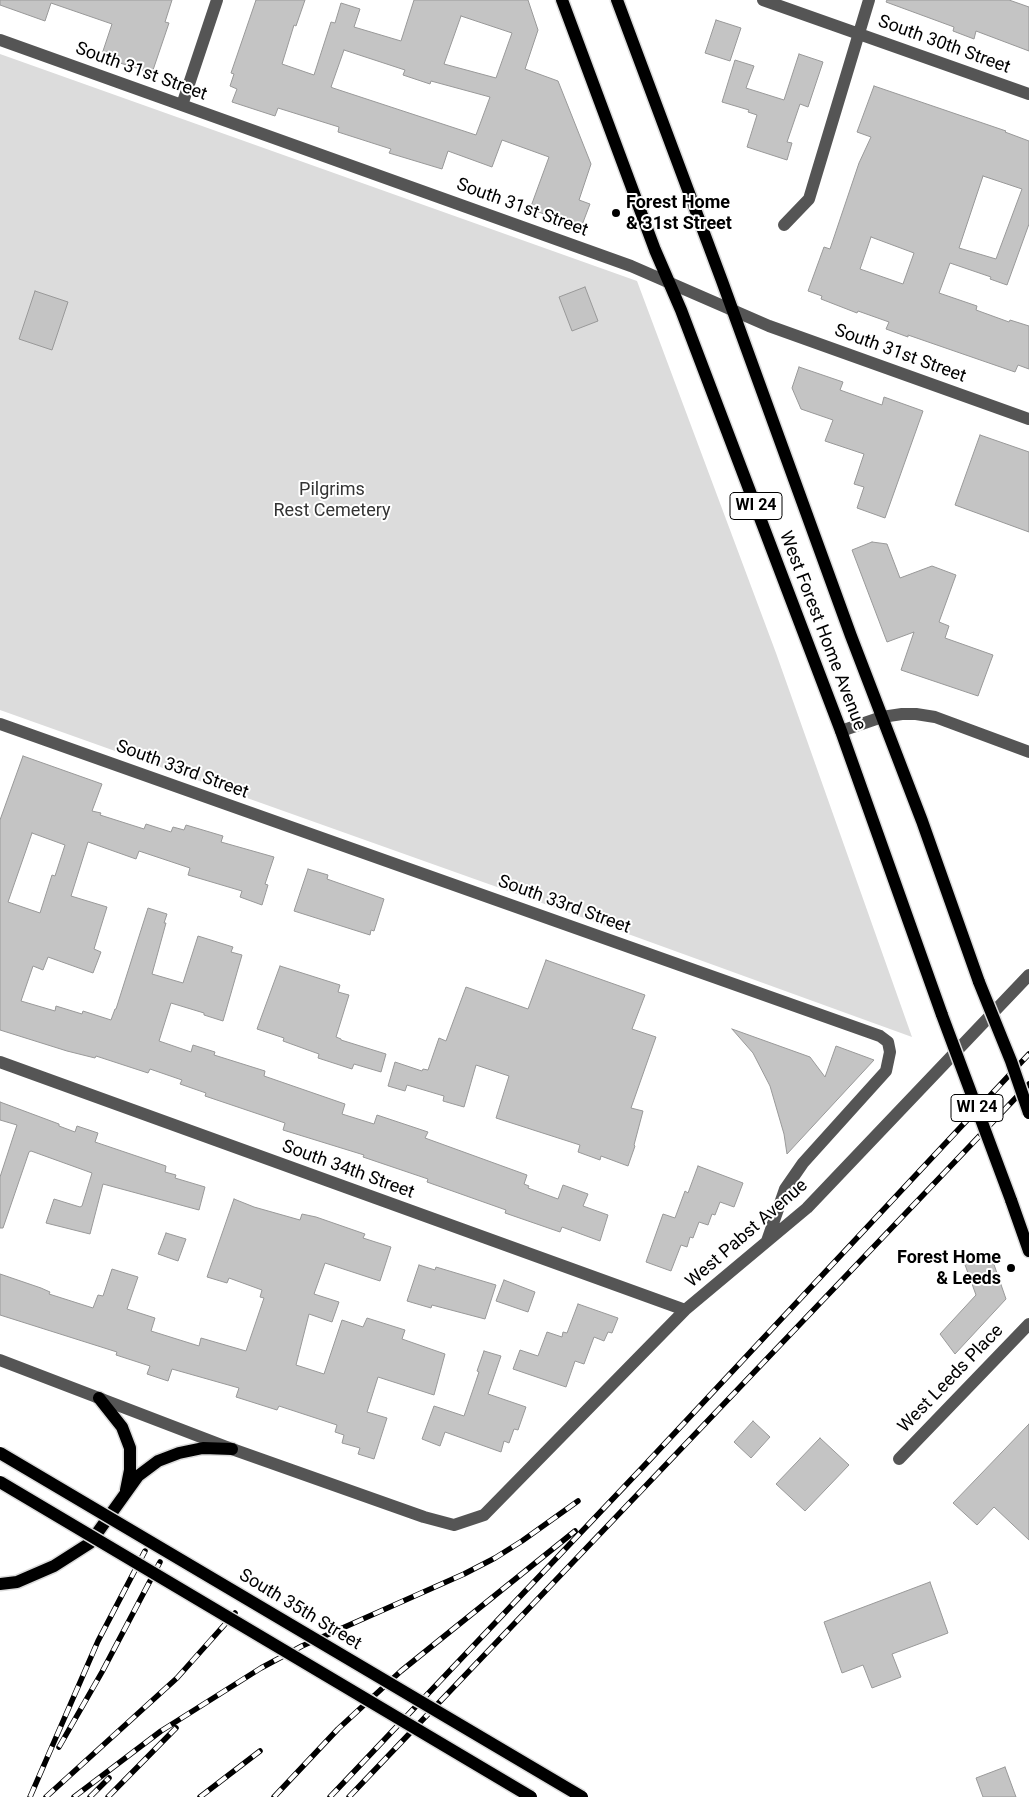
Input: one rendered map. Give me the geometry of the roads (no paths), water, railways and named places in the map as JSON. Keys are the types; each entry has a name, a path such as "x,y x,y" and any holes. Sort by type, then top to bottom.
{"main road":[{"name":"West Forest Home Avenue","path":"562,0 841,731 942,1015 1029,1251"},
{"name":"West Forest Home Avenue","path":"617,0 1029,1113"},
{"path":"99,1398 122,1427 130,1448 130,1470 125,1493"},
{"path":"0,1584 16,1582 54,1566 90,1543 138,1476 158,1461 178,1453 203,1448 232,1449"},
{"name":"South 35th Street","path":"0,1453 582,1797"},
{"path":"0,1482 531,1797"}],"street":[{"path":"182,105 217,0"},
{"name":"South 30th Street","path":"762,0 1029,94"},
{"path":"784,225 809,199 869,0"},
{"name":"South 31st Street","path":"0,40 631,266 769,326 1029,419"},
{"path":"841,731 882,717 902,714 935,717 1029,752"},
{"name":"South 33rd Street","path":"0,724 880,1036 888,1042 890,1052 886,1072 803,1164 785,1189 767,1241"},
{"name":"West Pabst Avenue","path":"232,1449 424,1517 454,1525 484,1515 684,1310 807,1208 1029,975"},
{"name":"South 34th Street","path":"0,1062 684,1310"},
{"name":"West Leeds Place","path":"899,1459 1029,1324"},
{"path":"0,1360 232,1449"}],"railway":[{"path":"330,1797 642,1468 1029,1054"},
{"path":"349,1797 1029,1084"},
{"path":"74,1797 161,1731 261,1668 302,1646 464,1574 495,1558 578,1501"},
{"path":"274,1797 338,1729 401,1671 575,1531"},
{"path":"30,1797 98,1641 145,1551"},
{"path":"59,1747 102,1672 160,1562"},
{"path":"46,1797 177,1678 235,1613"},
{"path":"108,1797 176,1728"},
{"path":"200,1797 260,1751"},
{"path":"90,1797 109,1778"}],"place":[{"name":"Forest Home & 31st Street","path":"616,213"},
{"name":"Forest Home & Leeds","path":"1011,1268"}],"park label":[{"name":"Pilgrims Rest Cemetery","path":"332,500"}]}
